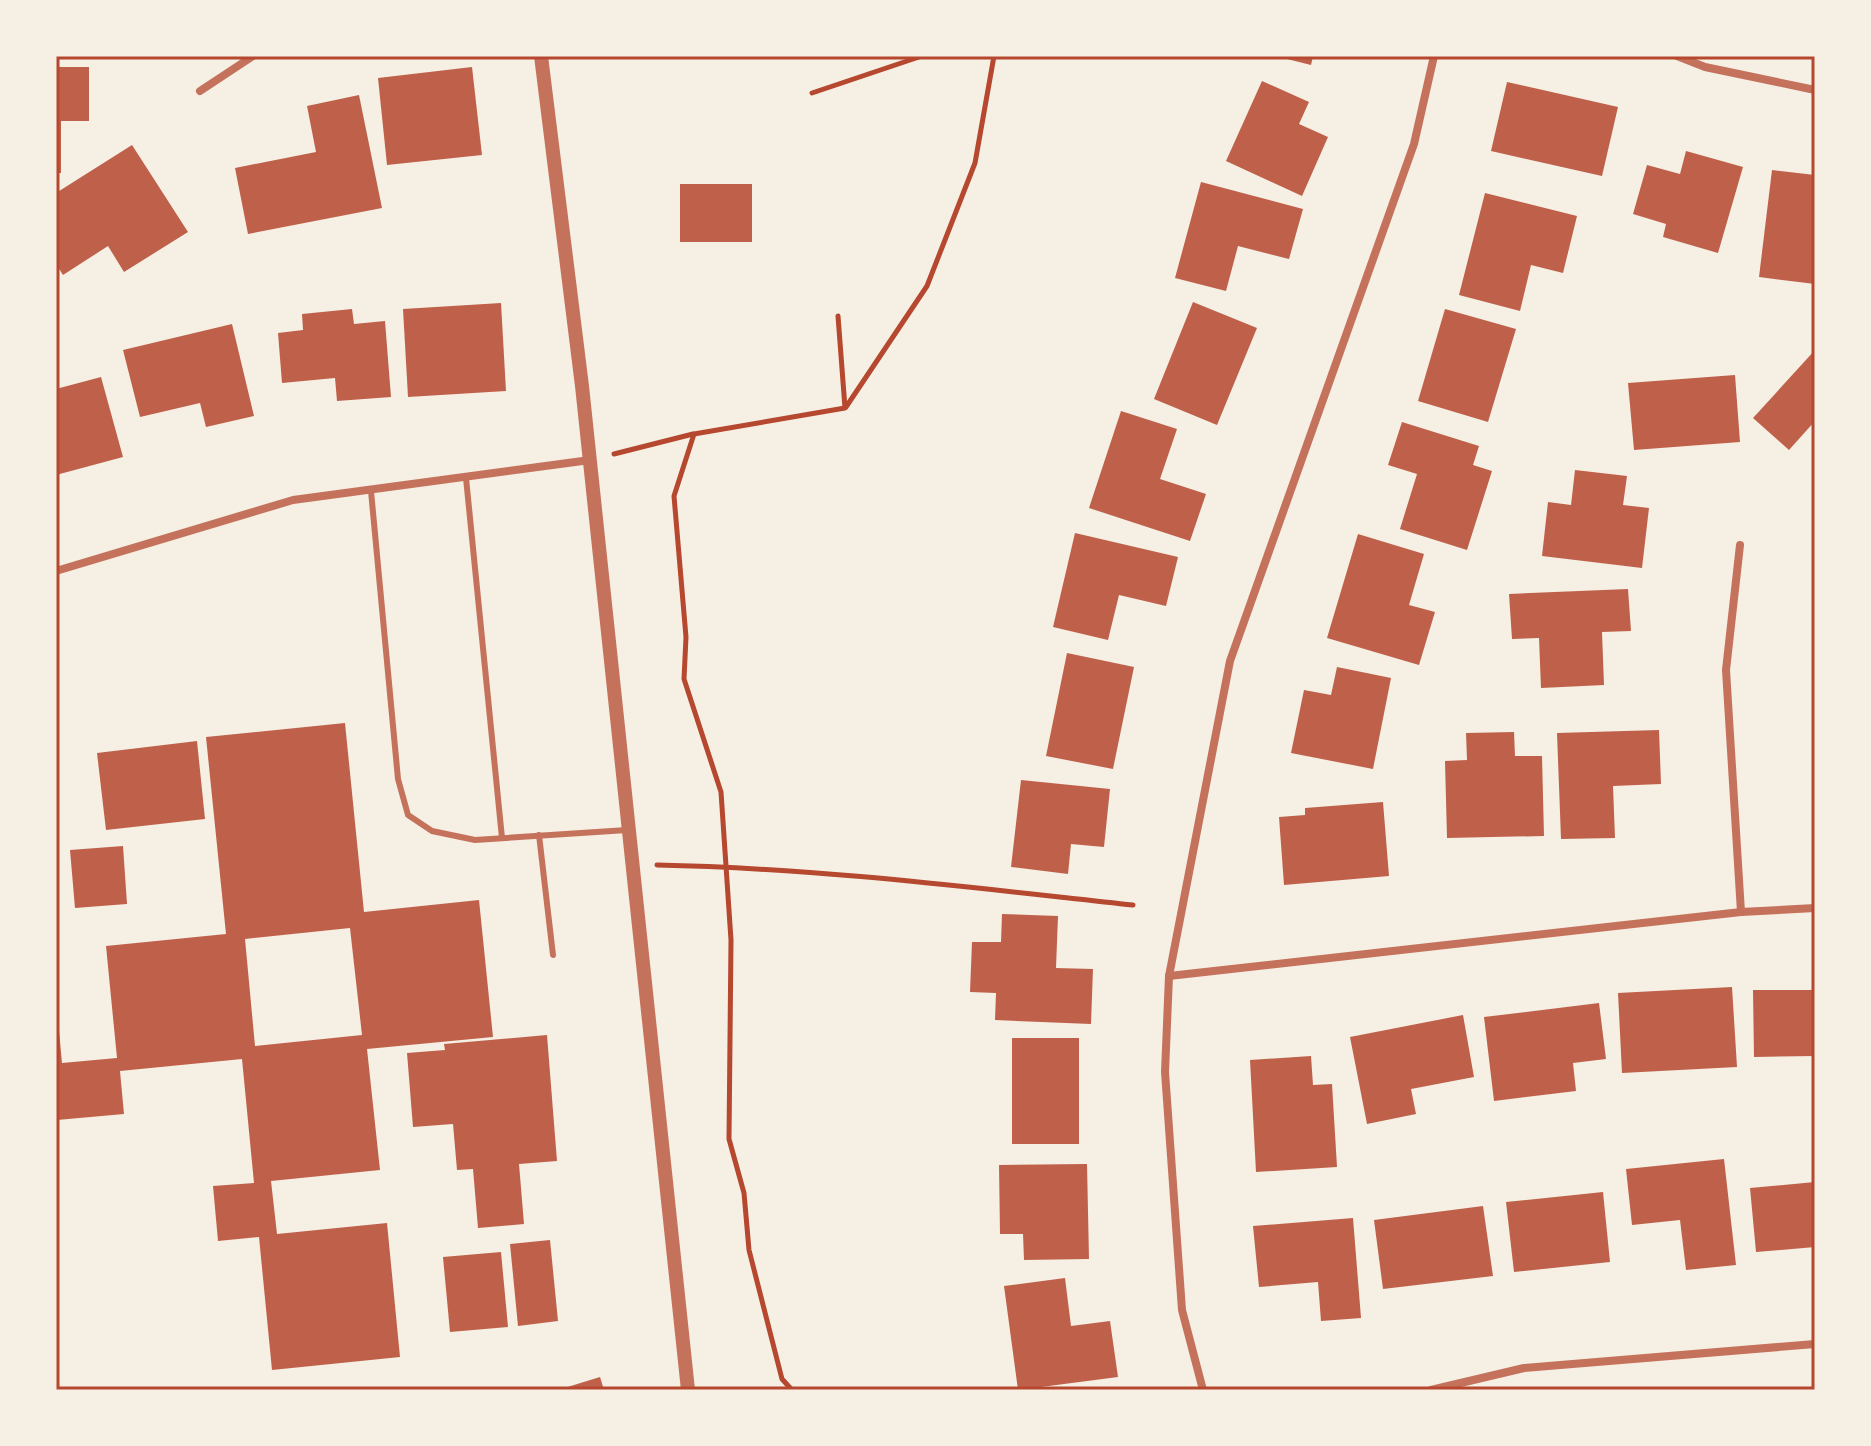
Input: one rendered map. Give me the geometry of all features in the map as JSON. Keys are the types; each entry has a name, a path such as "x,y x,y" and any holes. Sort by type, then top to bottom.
{"street":[{"path":"200,91 253,56"},
{"path":"541,56 590,460 688,1390"},
{"path":"1203,1390 1182,1310 1165,1072 1169,976 1230,661 1414,144 1434,56"},
{"path":"1677,56 1705,67 1815,90"},
{"path":"56,571 293,500 590,460"},
{"path":"1740,545 1726,670 1741,912"},
{"path":"1169,976 1741,912 1815,908"},
{"path":"1431,1390 1524,1368 1815,1344"}],"lane":[{"path":"466,478 502,838"},
{"path":"371,491 398,779 408,815 432,831 475,840 629,830"},
{"path":"539,835 553,955"}],"path":[{"path":"812,93 922,56"},
{"path":"590,460 694,434 845,408 927,286 975,163 994,56"},
{"path":"838,316 845,408"},
{"path":"694,434 674,496 686,637 684,679 721,792 731,940 729,1139 744,1193 752,1264 782,1379 792,1390"},
{"path":"632,865 727,867 917,881 1133,905"}],"building":[{"path":"1275,56 1313,56 1311,65"},
{"path":"56,67 89,67 89,121 61,121 61,173 56,173"},
{"path":"472,67 482,155 387,165 378,78"},
{"path":"1262,81 1309,102 1299,124 1328,137 1302,196 1226,161"},
{"path":"1507,82 1618,107 1602,176 1491,151"},
{"path":"359,95 382,208 248,234 235,168 316,152 307,106"},
{"path":"132,145 188,232 124,272 108,246 63,275 56,264 56,193"},
{"path":"1686,151 1743,167 1718,253 1663,237 1666,224 1633,214 1647,165 1680,174"},
{"path":"1772,170 1815,175 1815,284 1759,277"},
{"path":"1201,182 1303,209 1289,259 1238,246 1226,291 1175,278"},
{"path":"680,184 752,184 752,242 680,242"},
{"path":"1485,193 1577,216 1563,273 1531,265 1520,311 1459,295"},
{"path":"1193,302 1257,328 1217,425 1154,399"},
{"path":"501,303 506,391 408,397 403,309"},
{"path":"352,309 354,324 385,321 391,397 337,401 335,378 282,383 278,333 303,330 302,314"},
{"path":"1445,309 1516,329 1488,422 1418,401"},
{"path":"232,324 254,416 206,427 200,403 140,417 123,350"},
{"path":"1815,350 1815,421 1789,450 1753,418"},
{"path":"1735,375 1740,442 1634,450 1628,383"},
{"path":"101,377 123,457 56,475 56,389"},
{"path":"1121,411 1177,429 1160,479 1206,494 1190,541 1089,508"},
{"path":"1402,422 1479,446 1473,465 1492,471 1467,550 1400,529 1417,474 1388,465"},
{"path":"1575,470 1627,476 1623,505 1649,508 1642,568 1542,556 1548,502 1571,505"},
{"path":"1075,533 1178,557 1166,606 1119,595 1108,640 1053,627"},
{"path":"1358,534 1424,554 1409,605 1435,612 1419,665 1327,638"},
{"path":"1628,589 1631,631 1602,632 1604,685 1541,688 1539,638 1512,639 1509,594"},
{"path":"1067,653 1134,667 1113,769 1046,756"},
{"path":"1337,667 1391,678 1373,769 1291,753 1304,690 1331,695"},
{"path":"345,723 364,912 479,900 493,1037 367,1049 380,1170 271,1181 277,1234 387,1223 400,1357 272,1370 259,1237 218,1241 213,1186 254,1183 242,1059 120,1071 124,1114 57,1120 56,1020 62,1063 117,1058 106,946 226,934 206,737","holes":["350,928 362,1035 255,1046 245,939"]},
{"path":"1659,730 1661,784 1613,786 1615,838 1561,839 1557,733"},
{"path":"1514,732 1515,756 1542,756 1544,836 1447,838 1445,761 1467,760 1466,733"},
{"path":"197,741 205,819 106,830 97,753"},
{"path":"1021,780 1110,789 1104,847 1071,844 1068,874 1011,867"},
{"path":"1383,802 1389,876 1284,885 1279,817 1305,815 1305,808"},
{"path":"123,846 127,904 75,908 70,850"},
{"path":"1002,914 1058,916 1056,968 1093,969 1091,1024 995,1020 996,993 970,992 972,942 1001,942"},
{"path":"1732,987 1737,1067 1622,1073 1618,993"},
{"path":"1753,990 1815,990 1815,1056 1754,1057"},
{"path":"1599,1003 1606,1059 1573,1063 1576,1091 1494,1101 1484,1017"},
{"path":"1463,1015 1474,1077 1411,1089 1416,1114 1367,1124 1350,1037"},
{"path":"547,1035 557,1161 519,1164 524,1224 478,1228 473,1169 457,1170 453,1124 413,1127 407,1053 445,1050 444,1044"},
{"path":"1012,1038 1079,1038 1079,1144 1012,1144"},
{"path":"1311,1056 1313,1085 1332,1084 1337,1167 1256,1172 1250,1060"},
{"path":"1724,1159 1736,1265 1686,1270 1680,1220 1632,1225 1626,1169"},
{"path":"1087,1164 1089,1259 1024,1260 1023,1234 1000,1234 999,1165"},
{"path":"1815,1182 1815,1247 1756,1252 1750,1188"},
{"path":"1603,1192 1610,1262 1514,1272 1506,1202"},
{"path":"1483,1206 1493,1276 1383,1289 1374,1220"},
{"path":"1353,1218 1361,1318 1321,1321 1318,1282 1259,1287 1253,1226"},
{"path":"550,1240 558,1321 518,1326 510,1244"},
{"path":"501,1252 508,1327 450,1332 443,1257"},
{"path":"1065,1278 1071,1326 1110,1321 1118,1377 1018,1390 1004,1286"},
{"path":"600,1377 604,1390 561,1390 561,1389"}]}
